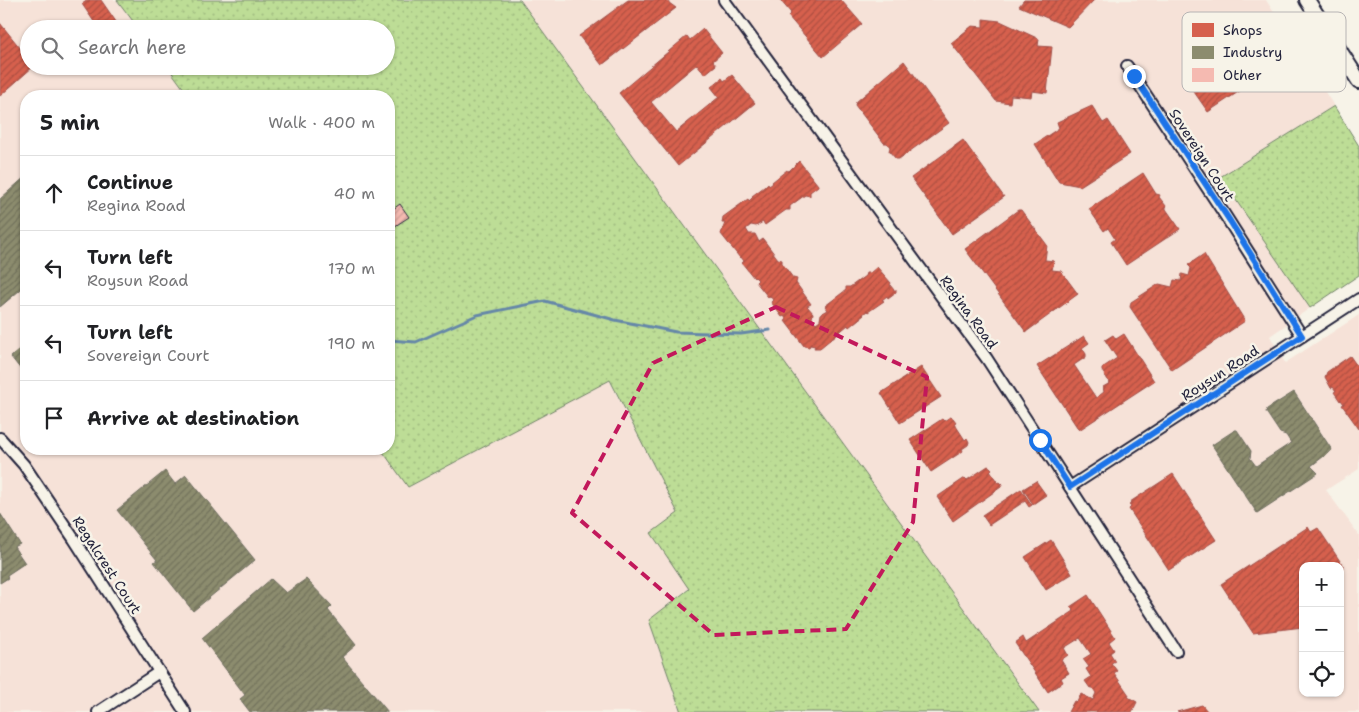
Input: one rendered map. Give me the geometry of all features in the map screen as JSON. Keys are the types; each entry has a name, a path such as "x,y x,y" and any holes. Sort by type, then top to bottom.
{"main road":[{"path":"1307,0 1315,12"},
{"path":"1346,61 1359,81"}],"street":[{"name":"Regina Road","path":"724,0 987,359 1176,651"},
{"name":"Sovereign Court","path":"1127,66 1230,221 1302,336"},
{"name":"Roysun Road","path":"1070,487 1359,299"},
{"name":"Regalcrest Court","path":"0,438 24,465 47,499 185,712"},
{"path":"98,712 159,672"}],"highlighted area":[{"path":"776,307 927,377 913,522 846,629 714,635 572,513 653,363"}],"shaded area":[{"path":"0,0 117,0 132,20 20,20 20,75 174,75 185,90 20,90 20,455 385,455 409,487 609,380 678,513 651,533 689,588 649,621 681,712 0,712"},
{"path":"520,0 1266,0 1274,12 1182,12 1182,92 1325,92 1334,106 1220,177 1310,308 1270,336 1285,363 1359,315 1359,469 1326,490 1359,535 1359,712 1039,712"}],"green space":[{"path":"117,0 520,0 1039,712 681,712 649,620 689,589 651,533 678,513 610,380 408,487 385,455 395,455 395,90 185,90 174,75 395,75 395,20 132,20"},
{"path":"1334,106 1359,146 1359,275 1310,308 1220,177"}],"building: Shops":[{"path":"88,0 101,0 115,20 93,20 82,4"},
{"path":"628,0 665,0 676,8 602,65 579,36"},
{"path":"780,0 841,0 862,24 823,57 788,16 791,13"},
{"path":"1024,0 1094,0 1068,27 1019,6"},
{"path":"983,19 1000,21 1039,39 1038,46 1052,47 1047,93 1032,91 1031,97 1011,95 1010,103 996,101 951,43 972,26 983,27"},
{"path":"0,23 20,48 20,75 24,75 0,96"},
{"path":"703,29 722,53 713,61 716,65 705,74 697,64 651,102 676,132 719,97 711,87 722,78 724,81 732,75 755,103 678,166 619,93 687,36 690,40"},
{"path":"904,61 949,123 899,159 896,159 889,151 890,147 887,143 884,143 855,105 856,102"},
{"path":"1194,92 1238,92 1208,112"},
{"path":"1092,106 1103,123 1108,120 1130,154 1080,186 1059,182 1035,144 1059,128 1057,122"},
{"path":"963,140 1004,197 952,234 911,178"},
{"path":"799,161 818,186 810,192 810,196 805,195 790,206 790,210 786,210 765,225 763,222 756,226 751,225 746,229 749,234 755,234 759,242 763,239 778,259 782,260 782,263 793,278 797,279 796,283 811,304 807,306 813,313 812,318 816,323 820,320 821,314 828,310 825,306 846,290 846,287 850,287 865,276 866,273 870,273 877,267 891,283 890,285 894,290 896,290 896,292 888,298 887,296 882,300 884,301 867,311 820,348 814,348 815,346 810,345 809,347 804,346 785,321 787,320 784,316 782,317 771,302 773,300 770,296 768,297 756,282 758,280 754,278 742,263 744,261 741,257 721,234 725,223 722,223 723,217 748,199 749,201 752,196 768,184 769,186 787,170 788,172"},
{"path":"1143,173 1156,194 1160,195 1159,197 1166,206 1166,209 1180,229 1126,265 1111,242 1115,239 1108,228 1104,231 1089,209"},
{"path":"1018,210 1021,210 1047,245 1045,260 1054,261 1052,270 1061,271 1078,294 1026,332 965,249"},
{"path":"1204,254 1245,321 1172,370 1130,307 1131,302 1159,284 1172,287 1174,280 1181,281 1182,274 1189,276 1191,268 1188,265"},
{"path":"1124,334 1154,381 1079,430 1037,366 1084,336 1089,343 1082,348 1086,357 1074,365 1096,398 1104,392 1103,387 1110,383 1102,368 1117,358 1105,340 1113,335 1116,339"},
{"path":"1350,356 1359,369 1359,429 1342,405 1344,404 1334,392 1336,391 1333,387 1331,388 1325,377 1327,372"},
{"path":"921,367 941,397 900,423 881,393"},
{"path":"950,417 956,422 954,423 965,440 967,438 968,445 962,449 963,451 931,472 910,440 942,419 944,421"},
{"path":"988,466 992,469 990,471 998,483 1002,484 1001,487 953,521 937,497 965,478 967,480"},
{"path":"1173,474 1216,540 1169,570 1129,509 1131,507 1129,504"},
{"path":"1036,481 1046,495 1033,504 1023,489"},
{"path":"1021,489 1032,505 1029,507 1025,501 989,525 982,515"},
{"path":"1308,527 1311,532 1318,528 1341,562 1299,562 1299,627 1253,633 1221,584"},
{"path":"1051,540 1072,574 1046,590 1025,557"},
{"path":"1088,595 1115,637 1109,642 1114,650 1110,653 1115,661 1111,663 1117,671 1114,673 1129,695 1128,697 1137,702 1132,712 1068,712 1074,701 1077,702 1081,694 1093,700 1096,693 1085,681 1091,677 1086,669 1089,667 1083,659 1091,654 1080,638 1064,648 1068,655 1061,660 1069,673 1061,678 1063,682 1048,692 1015,643 1023,637 1026,643 1074,611 1070,607"},
{"path":"1202,705 1208,712 1177,712"}],"building: Industry":[{"path":"20,181 20,290 0,307 0,199"},
{"path":"20,349 20,368 11,357"},
{"path":"1294,392 1332,450 1311,466 1318,473 1257,513 1212,445 1237,430 1251,451 1250,458 1256,466 1291,443 1286,435 1280,433 1266,412 1267,409"},
{"path":"165,471 175,484 186,475 255,560 193,611 154,562 157,560 117,510"},
{"path":"0,513 20,544 14,547 25,563 7,575 8,578 0,583"},
{"path":"271,579 286,593 306,579 332,606 328,610 356,645 342,657 388,712 250,712 240,699 245,695 202,638"}],"building: Other":[{"path":"400,204 409,217 395,226 395,208"}],"waterway":[{"path":"395,340 416,342 477,315 545,301 615,320 676,332 741,334 770,330"}],"route":[{"path":"1040,440 1070,487 1302,336 1230,221 1134,76"}]}
